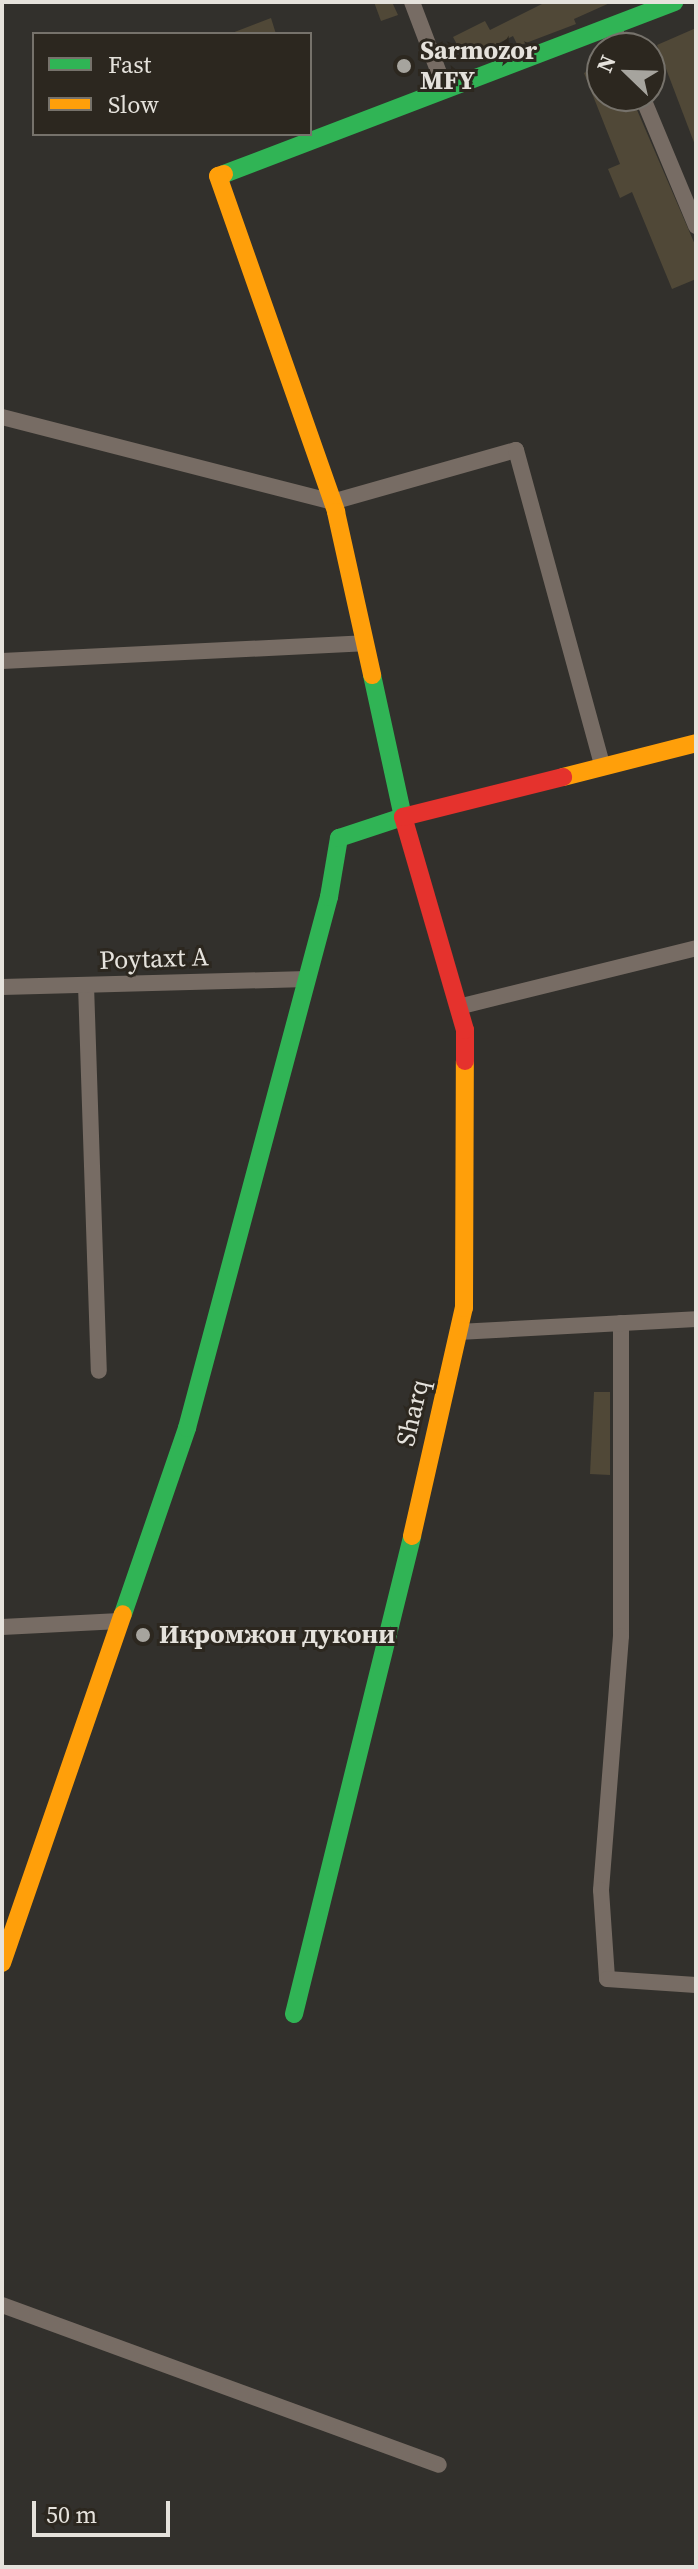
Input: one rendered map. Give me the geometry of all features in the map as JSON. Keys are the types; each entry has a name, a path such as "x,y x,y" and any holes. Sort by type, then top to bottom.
{"street":[{"path":"412,2 445,89 674,2"},
{"path":"613,25 616,32"},
{"name":"Sharq","path":"294,2014 395,1611 464,1308 465,1030 403,817 332,502 218,176 445,89"},
{"path":"649,112 696,226"},
{"path":"2,417 332,502 516,450 603,767"},
{"path":"2,661 364,643"},
{"path":"2,1963 187,1428 329,897 339,838 403,817 696,743"},
{"path":"458,1007 696,948"},
{"name":"Poytaxt A","path":"2,987 307,979"},
{"path":"86,985 99,1371"},
{"path":"458,1332 696,1319"},
{"path":"621,1323 621,1636 601,1890 607,1979 696,1985"},
{"path":"2,1627 120,1621"},
{"path":"2,2305 439,2465"}],"building":[{"path":"374,2 392,2 398,15 381,21"},
{"path":"546,2 612,2 574,19 576,24 518,46 513,36 465,60 453,37 485,21 490,30"},
{"path":"271,18 275,32 235,32"},
{"path":"696,28 696,145 666,69 666,41"},
{"path":"599,112 638,112 696,247 696,279 672,289 632,192 620,198 608,169 620,164"},
{"path":"594,1392 610,1392 610,1475 590,1474"}],"traffic: fast":[{"path":"224,174 674,2"},
{"path":"123,1614 187,1428 329,897 339,838 403,817 372,675"},
{"path":"294,2014 412,1536"}],"traffic: slow":[{"path":"224,174 218,176 336,512 372,675"},
{"path":"563,777 696,743"},
{"path":"412,1536 464,1308 465,1061"},
{"path":"2,1963 123,1614"}],"traffic: jam":[{"path":"465,1061 465,1030 403,817 563,777"}],"place":[{"name":"Sarmozor MFY","path":"404,66"},
{"name":"Икромжон дукони","path":"143,1635"}]}
